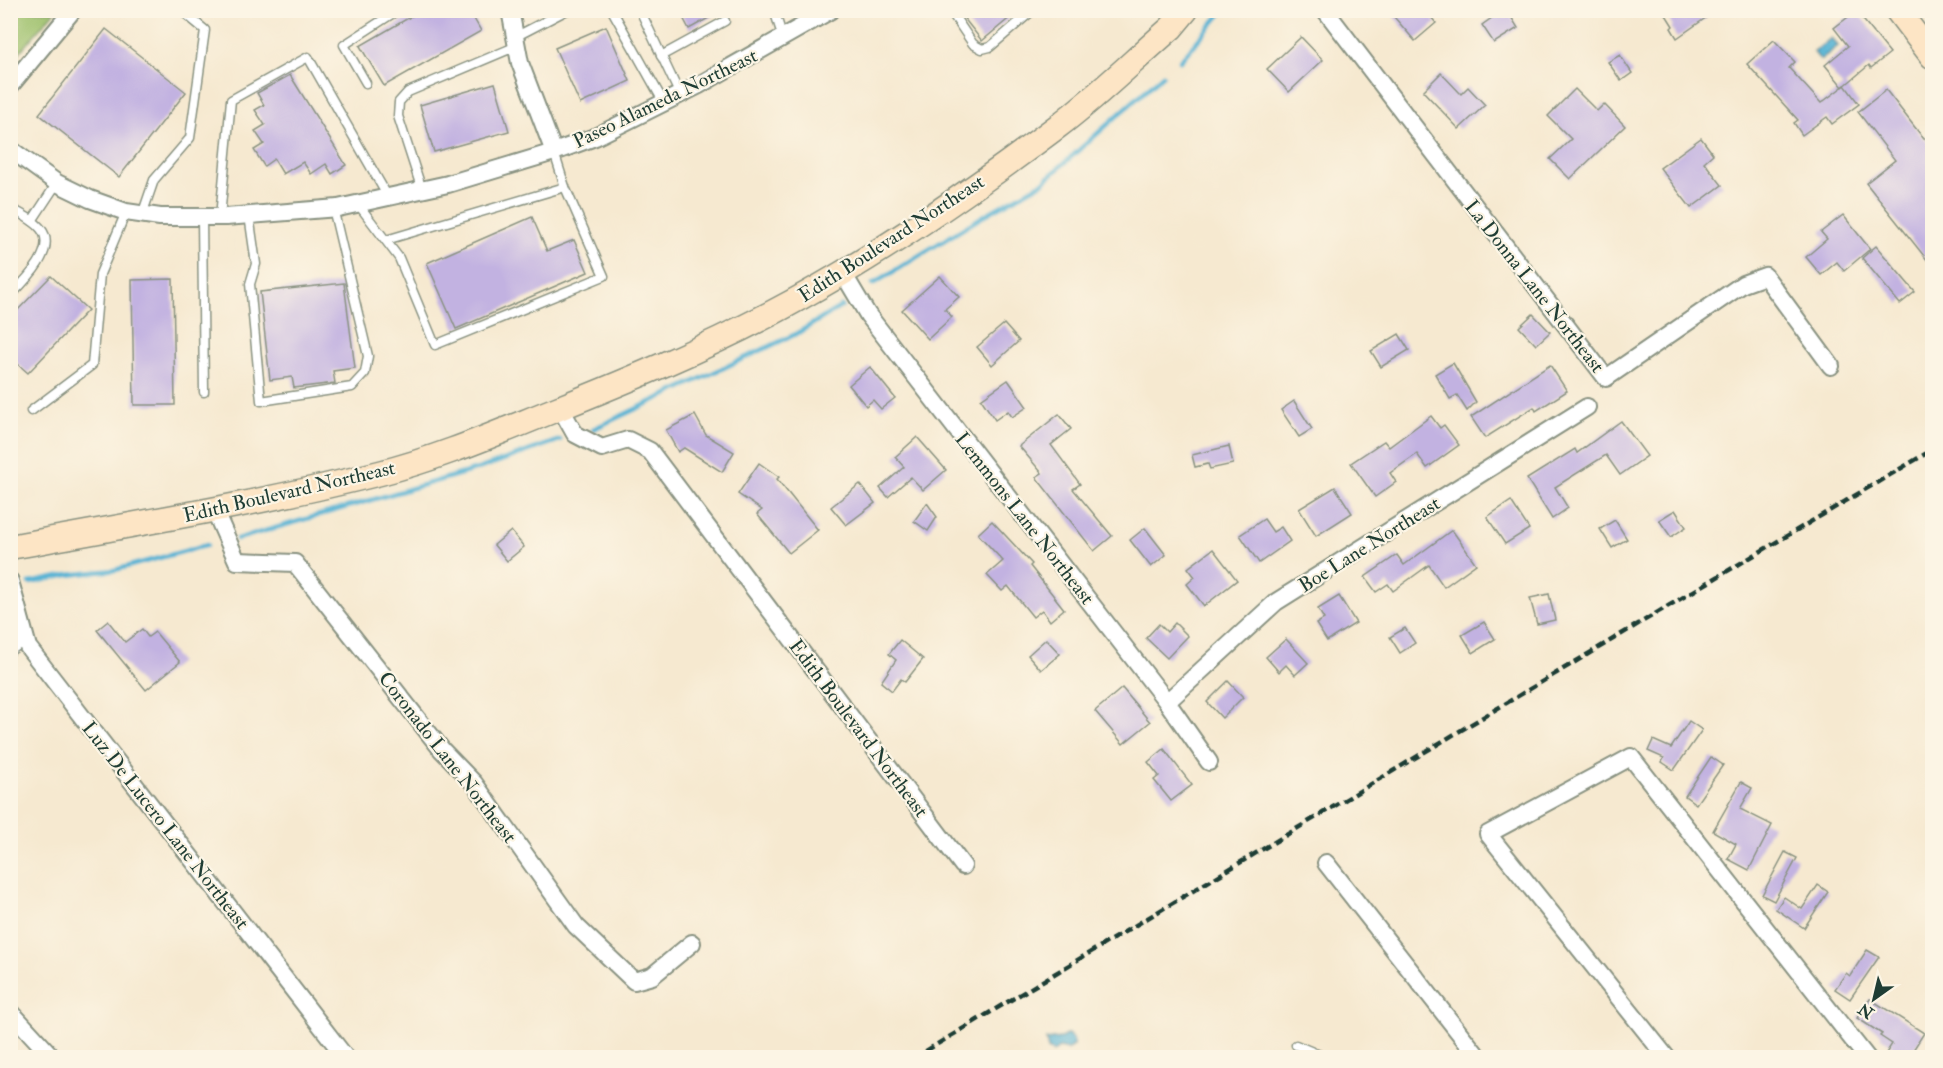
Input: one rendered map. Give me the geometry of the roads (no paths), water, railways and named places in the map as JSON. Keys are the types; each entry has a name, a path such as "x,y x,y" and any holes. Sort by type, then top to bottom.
{"street":[{"path":"10,86 73,10"},
{"path":"510,10 520,63 554,152"},
{"name":"Paseo Alameda Northeast","path":"10,149 57,183 90,199 134,214 160,217 220,217 333,208 448,184 554,152 595,137 680,95 831,10"},
{"name":"Edith Boulevard Northeast","path":"10,547 214,509 382,472 479,441 612,388 688,354 770,314 843,273 938,210 1060,124 1171,28 1186,10"},
{"name":"La Donna Lane Northeast","path":"1325,10 1606,378 1743,284 1765,276 1831,366"},
{"path":"1897,10 1932,56"},
{"name":"Lemmons Lane Northeast","path":"843,273 868,315 1167,702 1209,762"},
{"name":"Edith Boulevard Northeast","path":"560,407 575,434 602,447 628,440 650,450 963,866"},
{"name":"Boe Lane Northeast","path":"1167,702 1276,602 1587,407"},
{"name":"Coronado Lane Northeast","path":"214,509 237,561 295,562 442,750 474,783 576,926 634,981 652,976 692,942"},
{"name":"Luz De Lucero Lane Northeast","path":"10,581 28,647 35,657 346,1058"},
{"path":"1667,1058 1488,834 1631,757 1867,1058"},
{"path":"1326,863 1479,1058"},
{"path":"10,1011 53,1058"}],"lane":[{"path":"31,411 92,365 100,274 154,180 190,138 205,30 181,10"},
{"path":"366,82 344,45 398,10"},
{"path":"422,190 398,116 399,102 408,92 516,42 567,10"},
{"path":"612,10 664,103"},
{"path":"640,10 680,95"},
{"path":"774,10 783,38"},
{"path":"950,10 974,44 982,49 990,47 1033,10"},
{"path":"661,56 725,21"},
{"path":"220,217 231,100 308,57 388,197"},
{"path":"358,203 399,258 435,345 604,276 565,187 554,152"},
{"path":"32,221 57,183"},
{"path":"386,240 565,187"},
{"path":"10,208 32,221 43,231 46,248 35,269 10,296"},
{"path":"249,215 256,264 250,284 261,400 352,387 365,373 368,356 333,208"},
{"path":"202,217 204,392"},
{"path":"10,651 26,640"},
{"path":"1296,1045 1327,1058"}],"water":[{"path":"1831,38 1838,46 1820,60 1814,52"},
{"path":"1068,1034 1073,1039 1074,1044 1071,1047 1059,1048 1053,1052 1048,1049 1046,1040 1061,1038"}],"waterway":[{"path":"1180,61 1224,10"},
{"path":"873,284 1042,183 1163,75"},
{"path":"593,429 796,334 842,306"},
{"path":"237,539 478,469 560,440"},
{"path":"30,583 68,575 115,570 207,545"}],"railway":[{"path":"914,1058 1932,450"}]}
